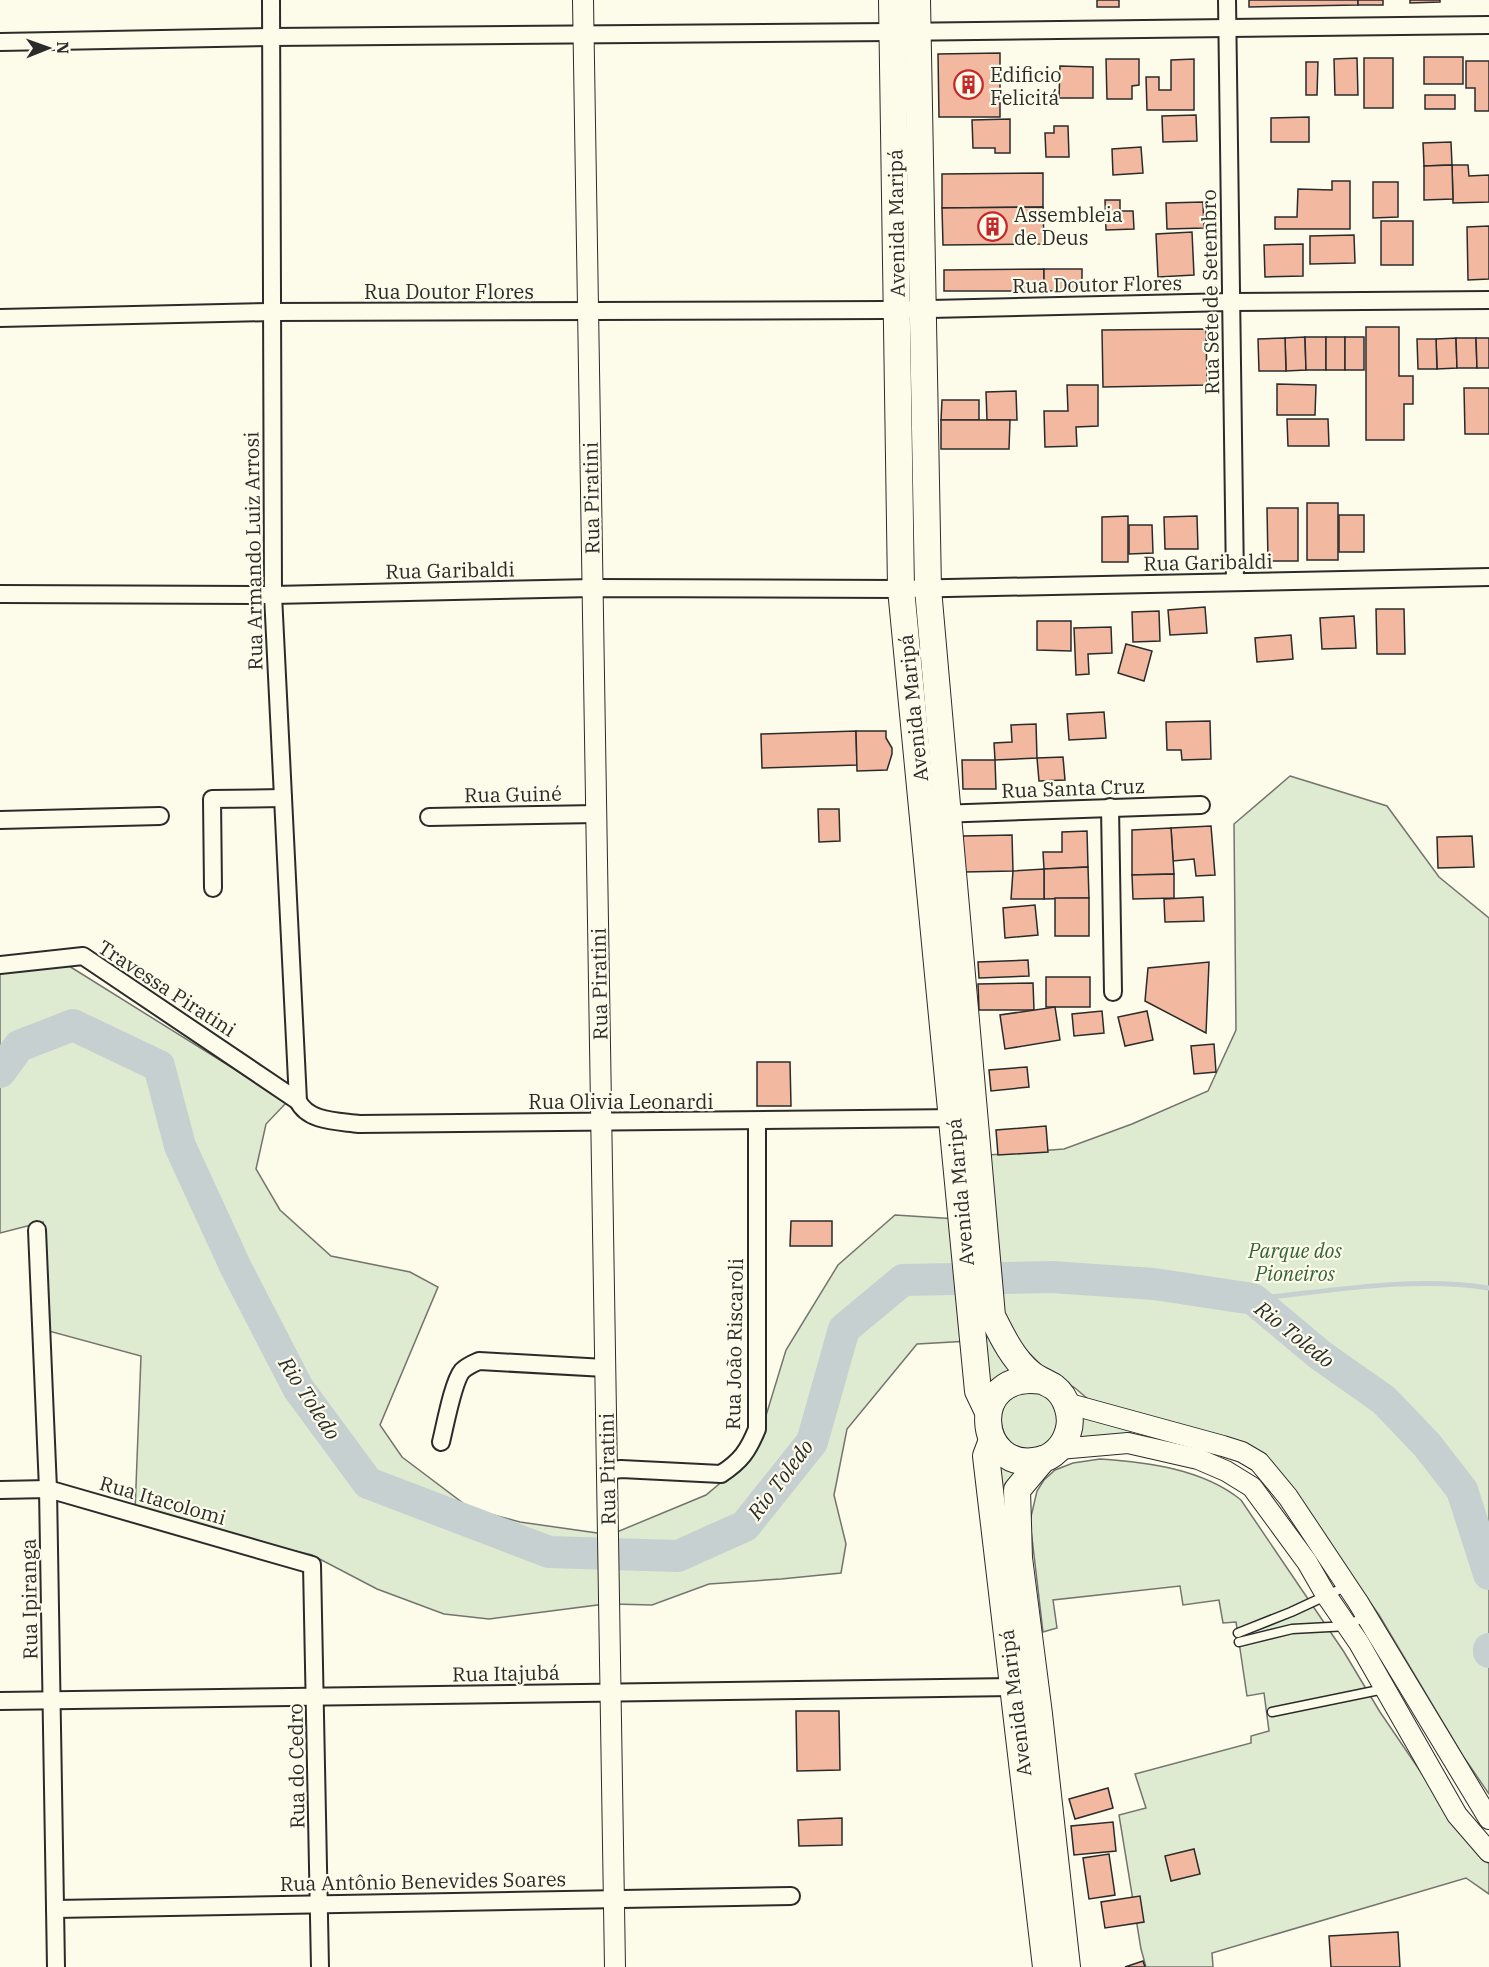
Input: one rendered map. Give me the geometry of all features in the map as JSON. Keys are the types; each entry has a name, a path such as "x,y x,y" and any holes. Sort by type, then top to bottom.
{"main road":[{"name":"Avenida Maripá","path":"892,0 905,32 923,309 935,814"},
{"name":"Avenida Maripá","path":"917,0 905,32 897,310 901,589 935,814 982,1316 978,1391 988,1412"},
{"name":"Avenida Maripá","path":"982,1316 1030,1373 1042,1381"},
{"path":"1028,1378 1042,1381 1055,1388 1066,1403 1070,1417 1069,1431 1051,1454 1029,1462 1015,1460 1002,1453 992,1440 987,1426 988,1412 993,1398 1014,1381 1028,1378"},
{"name":"Avenida Maripá","path":"992,1440 986,1456 1046,1967"},
{"name":"Avenida Maripá","path":"1051,1454 1017,1490 1019,1558 1067,1967"}],"street":[{"name":"Rua Armando Luiz Arrosi","path":"271,0 273,595 298,1101"},
{"name":"Rua Piratini","path":"583,0 615,1967"},
{"name":"Rua Sete de Setembro","path":"1227,0 1235,582"},
{"path":"0,42 272,37 1489,25"},
{"name":"Rua Doutor Flores","path":"0,318 271,312 897,310 1231,302 1489,300"},
{"name":"Rua Garibaldi","path":"0,594 273,595 592,588 928,589 1489,577"},
{"path":"213,888 212,799 283,798"},
{"name":"Rua Santa Cruz","path":"935,814 1201,805"},
{"path":"1110,807 1113,992"},
{"name":"Rua Guiné","path":"429,817 597,813"},
{"path":"0,820 160,816"},
{"name":"Travessa Piratini","path":"0,965 83,957 298,1101"},
{"name":"Rua Olivia Leonardi","path":"298,1101 302,1109 312,1116 359,1124 963,1118"},
{"name":"Rua João Riscaroli","path":"607,1471 621,1469 700,1475 721,1474 734,1466 749,1450 758,1430 757,1121"},
{"name":"Rua Ipiranga","path":"37,1230 48,1489 56,1967"},
{"path":"441,1442 456,1383 461,1372 470,1365 479,1361 605,1368"},
{"path":"1066,1403 1223,1446 1242,1452 1259,1462 1288,1497 1366,1615 1489,1819"},
{"path":"1051,1454 1128,1443 1198,1459 1252,1487 1307,1562 1326,1595 1348,1626 1457,1815 1489,1852"},
{"name":"Rua Itacolomi","path":"0,1490 48,1489 312,1565"},
{"name":"Rua do Cedro","path":"312,1565 320,1967"},
{"name":"Rua Itajubá","path":"0,1701 1013,1687"},
{"name":"Rua Antônio Benevides Soares","path":"55,1909 791,1896"}],"lane":[{"path":"1347,1586 1239,1637 1292,1629 1348,1626 1366,1615"},
{"path":"1272,1712 1384,1689"}],"green space":[{"name":"Parque dos Pioneiros","path":"1290,776 1387,806 1439,877 1489,918 1489,1794 1463,1756 1379,1615 1272,1462 1260,1452 1088,1399 1046,1370 992,1316 976,1156 1064,1149 1132,1124 1208,1091 1236,1030 1234,824"},
{"path":"61,961 287,1102 266,1124 256,1169 280,1210 331,1256 410,1272 438,1287 380,1425 402,1457 471,1509 520,1522 604,1534 605,1604 489,1619 444,1614 377,1589 312,1555 135,1512 141,1356 45,1330 43,1222 0,1233 0,971"},
{"path":"895,1215 957,1219 970,1341 917,1344 847,1429 834,1495 846,1544 841,1573 709,1584 652,1605 613,1604 612,1534 706,1495 725,1479 761,1432 786,1350 838,1265"},
{"path":"984,1319 1021,1375 988,1401"},
{"path":"1030,1388 1057,1401 1061,1430 1039,1450 1022,1449 1013,1444 1007,1439 1001,1424 1006,1401"},
{"path":"1081,1415 1131,1431 1130,1436 1076,1440"},
{"path":"999,1457 1022,1466 1005,1519"},
{"path":"1100,1459 1137,1462 1192,1474 1226,1489 1241,1500 1465,1837 1489,1864 1489,1894 1466,1878 1212,1953 1213,1967 1146,1967 1119,1815 1146,1808 1135,1774 1251,1743 1251,1736 1269,1731 1264,1693 1247,1696 1236,1622 1223,1623 1219,1600 1183,1605 1180,1586 1053,1600 1057,1628 1043,1632 1030,1521 1037,1491 1044,1480 1055,1470 1073,1463"}],"building":[{"path":"1097,0 1119,0 1119,7 1097,7"},
{"path":"1249,0 1358,0 1358,5 1249,7"},
{"path":"1358,0 1383,0 1383,5 1358,5"},
{"path":"1410,0 1440,0 1440,2 1410,3"},
{"name":"Edificio Felicitá","path":"1000,53 1000,117 939,117 938,54"},
{"path":"1424,57 1463,57 1463,84 1424,84"},
{"path":"1357,58 1358,95 1335,95 1334,59"},
{"path":"1364,58 1393,58 1393,108 1364,108"},
{"path":"1106,59 1139,59 1139,85 1132,86 1132,99 1107,99"},
{"path":"1194,59 1194,110 1147,110 1146,77 1159,77 1159,90 1171,90 1171,60"},
{"path":"1466,61 1489,61 1489,111 1475,111 1475,88 1466,88"},
{"path":"1306,62 1318,62 1317,95 1306,95"},
{"path":"1060,66 1093,67 1093,98 1059,98"},
{"path":"1425,95 1455,95 1455,109 1425,109"},
{"path":"1196,115 1197,141 1163,142 1162,116"},
{"path":"1309,117 1309,142 1271,142 1271,118"},
{"path":"1010,119 1010,153 995,153 995,148 973,148 972,120"},
{"path":"1054,126 1068,126 1069,157 1046,157 1045,133 1054,133"},
{"path":"1451,142 1452,165 1424,166 1423,143"},
{"path":"1141,147 1143,173 1113,175 1112,149"},
{"path":"1452,165 1468,165 1469,176 1489,175 1489,202 1453,203"},
{"path":"1452,165 1453,199 1424,200 1424,166"},
{"path":"1043,173 1043,207 942,208 942,174"},
{"path":"1332,181 1350,181 1350,229 1275,229 1275,217 1297,217 1298,189 1332,190"},
{"path":"1373,182 1398,182 1398,217 1373,218"},
{"path":"1105,200 1120,200 1120,211 1133,211 1134,229 1106,230"},
{"path":"1203,202 1204,228 1167,229 1166,203"},
{"name":"Assembleia de Deus","path":"1043,207 1044,244 943,245 942,208"},
{"path":"1381,221 1413,221 1413,265 1381,265"},
{"path":"1489,226 1489,279 1468,280 1467,227"},
{"path":"1192,232 1194,275 1158,277 1156,234"},
{"path":"1354,235 1355,263 1310,264 1310,236"},
{"path":"1303,244 1303,276 1265,277 1264,245"},
{"path":"1044,269 1044,291 944,291 944,270"},
{"path":"1044,269 1082,269 1082,290 1044,291"},
{"path":"1366,327 1399,327 1399,376 1413,376 1413,404 1404,404 1404,440 1366,440"},
{"path":"1206,329 1207,385 1103,387 1102,330"},
{"path":"1305,337 1306,370 1286,371 1285,338"},
{"path":"1305,337 1326,337 1326,370 1306,370"},
{"path":"1326,337 1345,337 1345,370 1326,370"},
{"path":"1345,337 1364,337 1364,370 1345,370"},
{"path":"1285,338 1286,371 1259,371 1258,339"},
{"path":"1456,338 1457,368 1437,369 1436,339"},
{"path":"1456,338 1476,338 1477,368 1457,368"},
{"path":"1476,338 1489,338 1489,368 1477,368"},
{"path":"1417,339 1436,339 1437,369 1418,369"},
{"path":"1277,384 1316,385 1315,415 1277,415"},
{"path":"1067,385 1098,385 1098,426 1076,427 1077,446 1045,447 1044,411 1068,411"},
{"path":"1464,388 1489,388 1489,434 1465,434"},
{"path":"1016,391 1017,420 987,420 986,392"},
{"path":"942,400 979,400 979,420 941,420"},
{"path":"1287,419 1328,419 1329,446 1288,446"},
{"path":"941,420 1010,420 1009,449 941,449"},
{"path":"1307,503 1338,503 1338,560 1307,560"},
{"path":"1267,508 1298,508 1298,561 1268,561"},
{"path":"1339,515 1364,515 1364,552 1339,552"},
{"path":"1128,516 1128,562 1102,562 1102,517"},
{"path":"1197,516 1198,549 1165,549 1164,517"},
{"path":"1129,525 1152,525 1153,553 1129,554"},
{"path":"1205,607 1207,633 1170,635 1168,610"},
{"path":"1376,609 1404,609 1405,654 1377,654"},
{"path":"1159,611 1160,641 1133,642 1132,612"},
{"path":"1354,616 1356,648 1322,649 1320,618"},
{"path":"1037,621 1071,621 1071,651 1037,650"},
{"path":"1111,627 1112,653 1088,654 1089,674 1076,675 1074,628"},
{"path":"1291,635 1293,659 1257,662 1255,638"},
{"path":"1126,644 1152,651 1144,681 1118,673"},
{"path":"1104,712 1106,738 1069,740 1067,714"},
{"path":"1210,721 1211,759 1182,760 1181,750 1167,750 1166,722"},
{"path":"1036,724 1037,758 995,760 994,743 1012,742 1011,725"},
{"path":"856,731 857,765 762,768 761,734"},
{"path":"856,731 886,731 886,738 892,748 887,770 857,771"},
{"path":"1063,757 1065,780 1039,781 1037,758"},
{"path":"962,760 995,760 996,789 963,789"},
{"path":"818,809 839,809 840,841 819,842"},
{"path":"1211,826 1215,875 1196,876 1194,859 1173,861 1171,828"},
{"path":"1171,828 1174,874 1132,875 1132,830"},
{"path":"1087,831 1088,867 1044,869 1043,852 1062,852 1062,832"},
{"path":"1012,835 1013,871 964,872 963,836"},
{"path":"1472,836 1474,867 1438,868 1437,837"},
{"path":"1088,867 1089,898 1044,899 1044,869"},
{"path":"1044,869 1044,899 1011,899 1013,871"},
{"path":"1174,874 1174,898 1133,899 1132,875"},
{"path":"1203,897 1204,921 1165,922 1164,899"},
{"path":"1055,898 1089,898 1089,936 1055,936"},
{"path":"1035,905 1038,935 1005,938 1003,908"},
{"path":"1028,960 1029,976 979,978 978,962"},
{"path":"1209,962 1206,1033 1145,1001 1148,968"},
{"path":"1046,977 1090,977 1090,1007 1046,1007"},
{"path":"1033,983 1034,1010 979,1010 978,984"},
{"path":"1055,1007 1060,1040 1005,1049 1000,1015"},
{"path":"1102,1011 1104,1033 1074,1036 1072,1014"},
{"path":"1147,1011 1153,1040 1125,1046 1118,1017"},
{"path":"1214,1044 1216,1072 1194,1074 1191,1046"},
{"path":"757,1062 790,1062 791,1106 757,1106"},
{"path":"1027,1067 1029,1087 991,1091 989,1070"},
{"path":"1046,1126 1048,1152 998,1155 996,1130"},
{"path":"791,1221 832,1221 832,1246 790,1246"},
{"path":"796,1711 839,1711 840,1770 797,1771"},
{"path":"1108,1788 1113,1808 1075,1819 1069,1799"},
{"path":"842,1818 842,1845 799,1846 798,1820"},
{"path":"1113,1822 1116,1851 1074,1855 1071,1826"},
{"path":"1194,1849 1200,1874 1171,1881 1165,1856"},
{"path":"1109,1854 1115,1895 1089,1899 1083,1858"},
{"path":"1140,1896 1144,1922 1105,1928 1101,1902"},
{"path":"1398,1932 1400,1967 1331,1967 1329,1936"},
{"path":"1143,1961 1145,1967 1125,1967"}],"waterway":[{"name":"Rio Toledo","path":"0,1072 19,1046 73,1025 159,1066 180,1146 236,1268 298,1388 368,1483 549,1552 678,1556 745,1526 812,1442 844,1329 903,1280 1051,1277 1154,1284 1253,1299 1320,1355 1384,1400 1427,1445 1462,1490 1489,1574"},
{"path":"1253,1299 1401,1284 1489,1288"}],"place":[{"name":"Edificio Felicitá","path":"969,85"},
{"name":"Assembleia de Deus","path":"993,226"}]}
